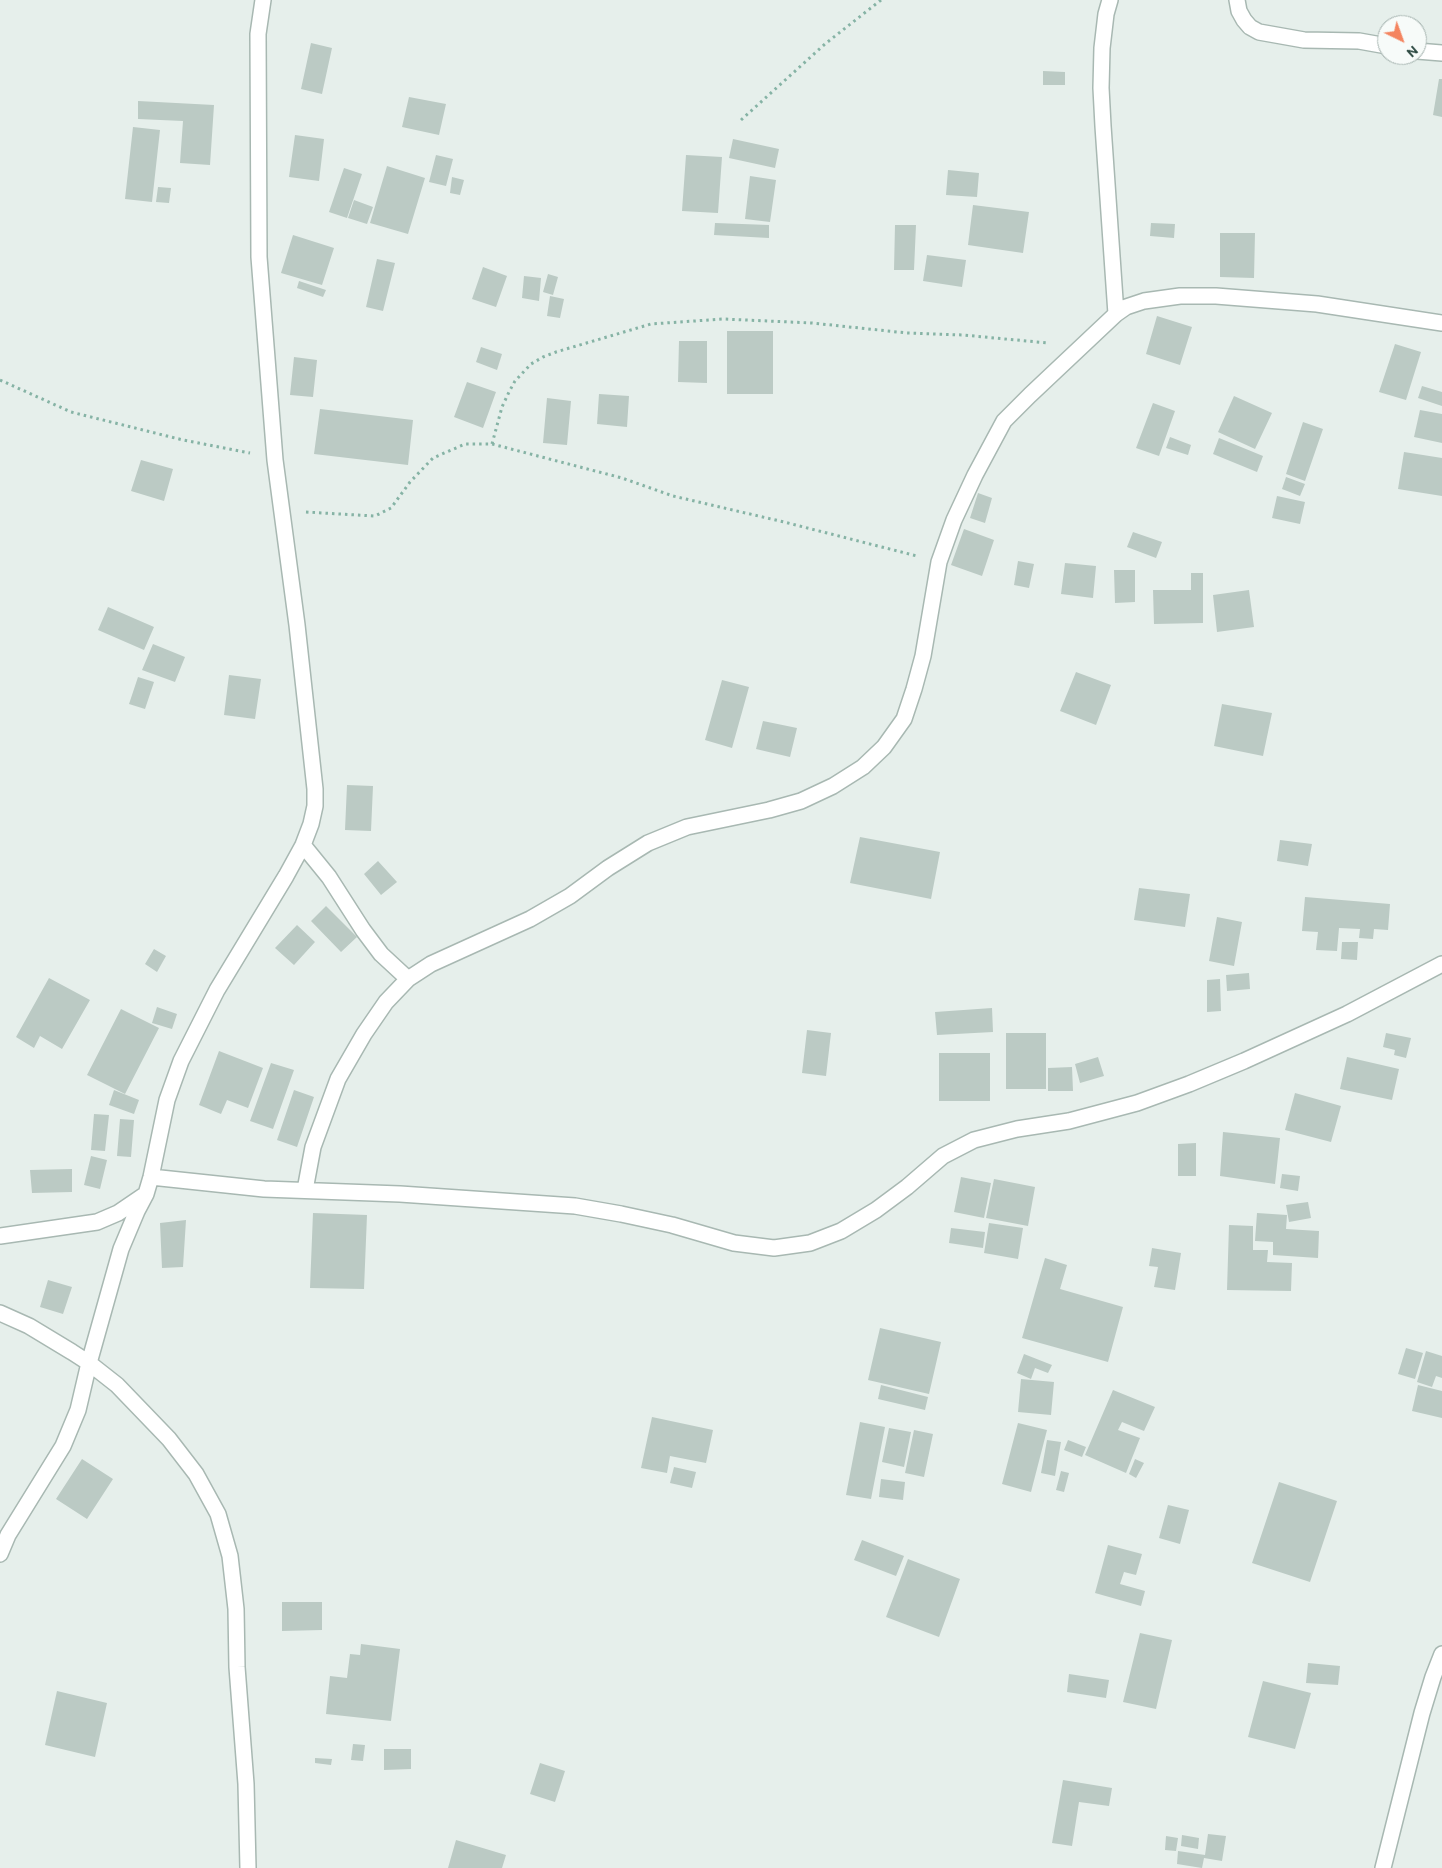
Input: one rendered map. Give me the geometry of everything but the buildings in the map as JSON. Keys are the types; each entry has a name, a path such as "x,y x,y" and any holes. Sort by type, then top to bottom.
{"street":[{"path":"0,1554 8,1535 66,1439 78,1410 89,1363 121,1249 136,1211 146,1194 167,1100 189,1044 217,990 286,876 311,824 315,789 297,625 275,460 258,256 258,34 263,0"},
{"path":"1110,0 1106,14 1102,48 1101,88 1102,126 1116,314"},
{"path":"1237,0 1239,11 1244,20 1250,27 1259,32 1304,40 1359,41 1377,44"},
{"path":"1427,52 1442,53"},
{"path":"306,1190 313,1147 338,1079 364,1034 386,1002 408,979 431,964 530,919 570,896 608,868 648,843 687,827 769,810 801,801 833,786 863,767 884,747 904,718 914,690 923,656 939,562 954,520 975,475 1004,421 1116,314 1126,307 1144,301 1180,296 1216,296 1318,304 1442,322"},
{"path":"302,845 330,877 376,948 408,979"},
{"path":"151,1177 264,1188 400,1194 575,1206 672,1225 734,1243 774,1248 810,1243 841,1231 876,1210 907,1187 943,1156 974,1140 1017,1129 1069,1121 1137,1103 1190,1084 1347,1014 1442,964"},
{"path":"0,1236 97,1222 118,1213 146,1194"},
{"path":"0,1313 29,1326 89,1363 117,1385 169,1440 196,1474 218,1514 230,1556 236,1609 237,1667 246,1784 248,1868"},
{"path":"1383,1868 1422,1713 1442,1654"}],"path":[{"path":"740,120 825,44 880,0"},
{"path":"492,444 496,425 505,400 515,381 531,364 556,352 652,324 723,319 812,322 907,333 1081,346"},
{"path":"0,380 71,412 174,438 238,450 275,460"},
{"path":"281,510 376,516 391,508 410,482 433,458 465,444 492,444 622,478 673,496 939,562"}]}
